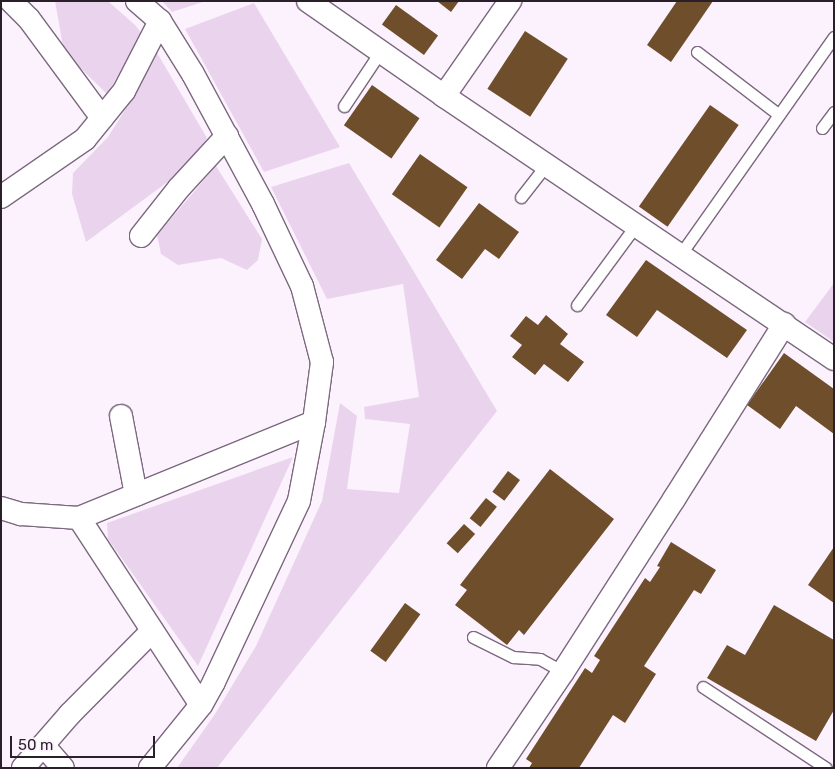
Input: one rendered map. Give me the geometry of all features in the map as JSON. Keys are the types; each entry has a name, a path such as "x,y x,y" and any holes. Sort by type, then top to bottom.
{"street":[{"path":"11,1 29,19 102,118"},
{"path":"137,1 160,21 193,74 263,204 302,286 322,362 314,422 299,501 201,705 150,768"},
{"path":"308,1 444,96 834,359"},
{"path":"444,96 510,1"},
{"path":"1,197 85,139 124,91 160,21"},
{"path":"141,236 179,188 227,136"},
{"path":"498,768 563,672 784,324"},
{"path":"121,416 136,495"},
{"path":"1,508 21,514 79,518 314,422"},
{"path":"79,518 201,705"},
{"path":"23,768 70,714 152,631"},
{"path":"43,745 63,768"}],"lane":[{"path":"680,255 834,37"},
{"path":"344,106 380,52"},
{"path":"697,52 779,114"},
{"path":"822,128 834,112"},
{"path":"521,197 546,165"},
{"path":"577,305 636,225"},
{"path":"473,637 513,657 540,659 563,672"},
{"path":"703,687 826,768"}],"shaded area":[{"path":"55,1 108,1 135,25 143,35 107,94 64,52"},
{"path":"162,1 206,1 172,12"},
{"path":"254,3 340,147 264,172 185,29"},
{"path":"156,51 207,138 184,170 86,242 72,194 73,173 108,137 130,102"},
{"path":"349,163 497,411 217,768 177,768 215,714 256,646 322,501 340,403 357,416 347,489 399,493 410,424 365,419 364,407 419,397 403,284 327,299 271,187"},
{"path":"216,166 262,239 258,260 247,270 221,258 178,265 161,254 157,235"},
{"path":"834,283 834,342 805,322"},
{"path":"293,457 198,666 108,539 107,523"}],"building":[{"path":"437,1 459,1 451,12"},
{"path":"677,1 713,1 671,62 647,45"},
{"path":"396,5 438,36 424,55 382,24"},
{"path":"525,31 568,59 530,117 487,89"},
{"path":"372,85 420,118 391,158 344,125"},
{"path":"710,105 739,125 668,227 639,207"},
{"path":"420,154 468,187 439,227 392,194"},
{"path":"479,203 519,232 499,259 485,249 462,279 436,260"},
{"path":"646,260 747,330 727,358 657,310 637,337 606,315"},
{"path":"546,315 568,334 560,344 584,362 568,382 544,364 535,375 512,357 522,345 510,336 526,316 538,325"},
{"path":"784,353 834,389 834,434 796,406 780,429 747,405"},
{"path":"550,469 614,519 524,635 519,630 507,645 455,605 467,590 460,585"},
{"path":"508,471 520,480 504,501 492,492"},
{"path":"486,498 497,507 481,527 470,518"},
{"path":"464,524 475,534 458,553 447,543"},
{"path":"671,542 716,570 701,594 694,590 644,666 656,674 625,723 613,715 579,768 529,768 532,763 526,759 585,668 592,673 600,660 594,656 645,578 650,582 660,567 657,566"},
{"path":"834,547 834,603 808,585"},
{"path":"405,603 420,614 386,662 370,651"},
{"path":"774,605 834,640 834,710 816,741 707,678 727,645 745,655"}]}
